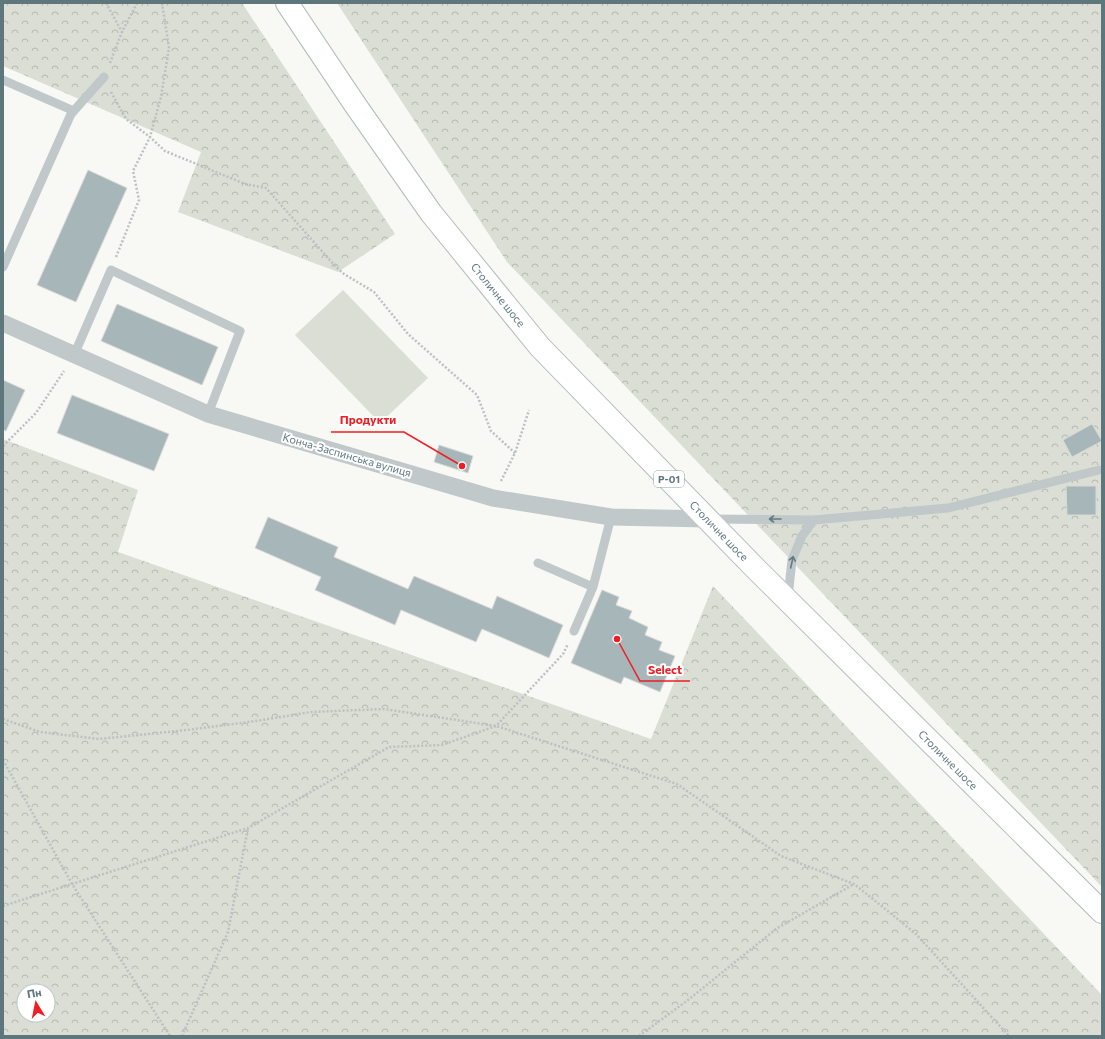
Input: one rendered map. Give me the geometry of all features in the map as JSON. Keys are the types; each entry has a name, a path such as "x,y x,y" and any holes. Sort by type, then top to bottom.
{"main road":[{"name":"Столичне шосе","path":"287,3 356,106 431,213 535,341 787,601 1102,912"}],"street":[{"name":"Конча-Заспинська вулиця","path":"3,323 208,414 493,498 612,517 708,519"}],"lane":[{"path":"3,267 71,114 104,77"},
{"path":"3,80 74,111"},
{"path":"74,355 111,270 240,331 208,414"},
{"path":"708,519 814,520 948,508 1099,470"},
{"path":"574,631 593,587 612,517"},
{"path":"787,601 792,560 802,536 814,520"},
{"path":"538,563 593,587"}],"path":[{"path":"106,3 122,32"},
{"path":"137,3 122,32 104,77 126,119 150,137 165,151 245,184 266,188 336,267 344,274 374,292 408,334 476,395 491,431 515,453"},
{"path":"111,270 139,200 133,171 150,137 161,97 169,48 162,3"},
{"path":"3,446 36,413 74,355"},
{"path":"493,498 515,453 529,410"},
{"path":"3,906 248,828 389,747 442,745 496,726 562,654 574,631"},
{"path":"3,719 40,732 99,739 187,730 311,712 384,709 496,726 676,784 781,856 854,884 915,933 1009,1036"},
{"path":"3,760 72,884 170,1036"},
{"path":"182,1036 228,932 248,828"},
{"path":"639,1036 688,1000 776,929 854,884"}],"green space":[{"path":"3,3 242,3 395,234 338,272 178,212 201,152 3,66"},
{"path":"337,3 1102,3 1102,887 507,262"},
{"path":"343,290 428,378 380,423 295,335"},
{"path":"3,439 138,490 118,552 651,739 713,586 1102,995 1102,1036 3,1036"}],"building":[{"path":"88,170 127,188 76,302 37,285"},
{"path":"117,304 218,347 202,385 101,341"},
{"path":"3,380 25,390 6,431 3,430"},
{"path":"72,395 169,434 154,471 57,433"},
{"path":"1092,424 1102,441 1072,457 1063,440"},
{"path":"439,445 473,456 468,473 434,462"},
{"path":"1066,486 1096,486 1096,515 1067,515"},
{"path":"268,517 338,547 334,557 408,589 414,576 492,609 497,596 563,625 549,658 482,629 476,642 401,610 395,625 315,590 321,577 255,548"},
{"path":"602,590 619,597 616,605 632,611 629,618 648,627 645,635 662,642 659,650 675,656 660,692 624,677 621,684 571,663"}],"place":[{"name":"Продукти","path":"462,466"},
{"name":"Select","path":"617,639"}]}
